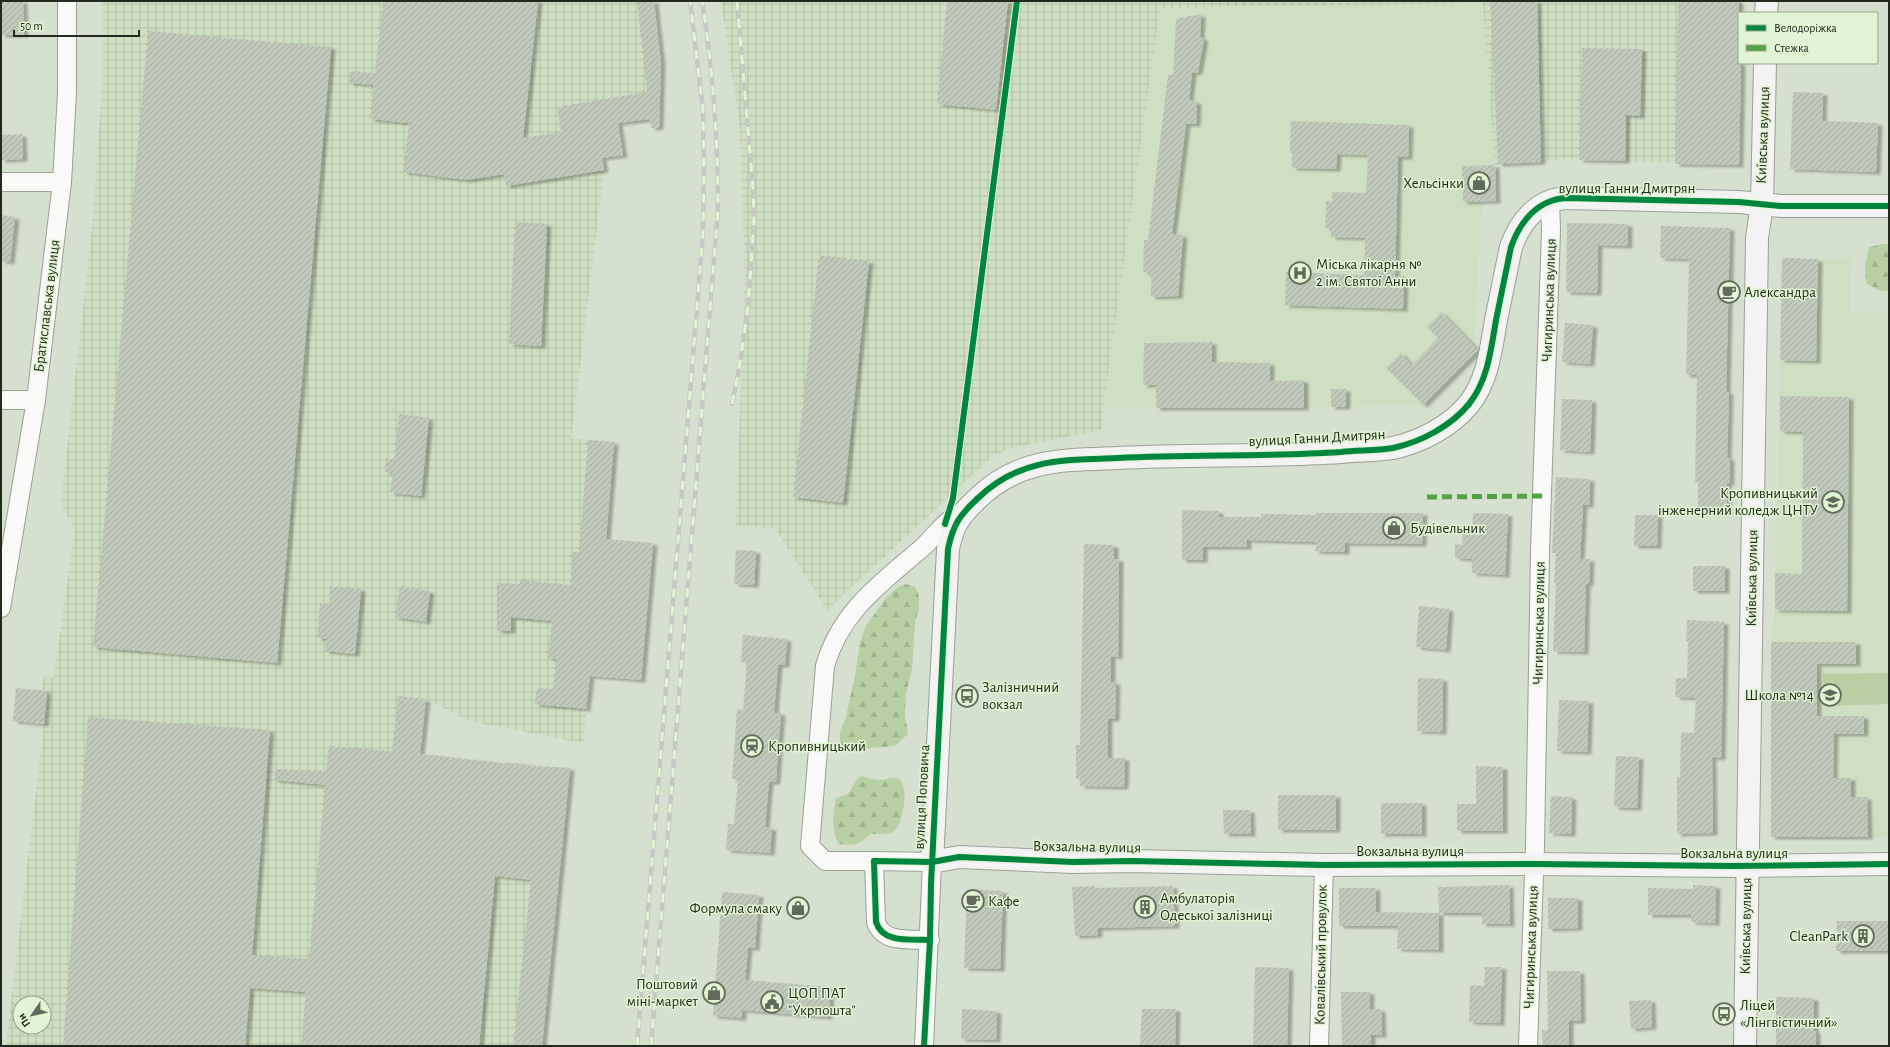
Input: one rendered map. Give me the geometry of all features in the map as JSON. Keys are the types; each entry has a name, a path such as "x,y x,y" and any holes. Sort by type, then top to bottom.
{"street":[{"name":"Братиславська вулиця","path":"1,608 36,400 62,182 67,93 66,1"},
{"path":"1766,12 1767,1"},
{"name":"Київська вулиця","path":"1745,1046 1757,238 1762,205 1765,64"},
{"path":"1,182 62,182"},
{"name":"вулиця Ганни Дмитрян","path":"948,549 951,531 967,508 990,486 1004,477 1048,462 1152,456 1313,454 1394,448 1429,436 1469,404 1481,385 1489,359 1509,254 1514,237 1525,219 1534,210 1550,201 1566,198 1739,202 1762,205 1888,206"},
{"name":"Чигиринська вулиця","path":"1528,1046 1534,864 1540,552 1551,230 1550,201"},
{"path":"1,400 36,400"},
{"path":"932,862 825,861 810,846 825,666 835,639 843,624 861,601 925,546 945,524 967,508"},
{"name":"вулиця Поповича","path":"924,1046 948,549"},
{"name":"Вокзальна вулиця","path":"932,862 959,857 1073,862 1324,865 1534,864 1747,866 1889,864"},
{"path":"874,861 876,922 879,930 884,935 892,938 930,940"},
{"name":"Ковалівський провулок","path":"1319,1046 1324,865"}],"shaded area":[{"path":"103,1 654,1 661,63 659,118 618,123 623,155 602,159 604,170 571,438 614,442 606,539 601,538 583,743 469,721 426,699 420,754 570,768 542,1046 6,1046 12,995 12,1035 52,1035 52,995 12,995 44,724 47,691 41,690 44,676 54,677 75,529 61,504 92,229 103,75"},
{"path":"721,1 1742,1 1742,12 1738,12 1738,64 1741,64 1739,165 1566,159 1495,165 1483,3 1160,8 1103,408 1102,430 1011,448 994,455 827,610 775,528 736,526 745,276 740,128"},
{"name":"Міська лікарня № 2 ім. Святої Анни","path":"1484,3 1495,165 1462,166 1463,201 1482,201 1474,345 1479,350 1423,405 1313,408 1103,408 1160,8"},
{"name":"Кропивницький інженерний коледж ЦНТУ","path":"1782,258 1851,258 1850,312 1889,313 1889,837 1771,837 1771,642 1775,610"}],"green space":[{"path":"1889,244 1889,291 1878,290 1866,283 1865,267 1869,247"},
{"path":"906,584 915,587 919,596 919,608 915,622 912,670 906,693 905,716 908,734 895,746 860,749 843,747 840,741 840,731 845,721 855,676 860,643 866,626 886,598 898,587"},
{"path":"1888,673 1889,704 1824,706 1823,674"},
{"path":"862,776 878,780 894,778 899,779 904,789 903,813 897,827 892,832 870,834 856,844 838,844 834,832 833,821 836,798 848,794 858,778"}],"building":[{"path":"23,1 24,35 1,35 1,2"},
{"path":"383,1 538,1 523,138 561,132 557,107 647,92 637,1 654,1 661,63 659,127 651,128 650,119 618,123 623,155 602,158 604,170 506,186 504,174 467,180 403,172 409,123 370,119 374,85 349,83 350,71 375,73"},
{"path":"947,1 1008,1 996,110 937,104"},
{"path":"1490,1 1537,1 1541,162 1498,164"},
{"path":"1678,1 1739,1 1738,64 1741,64 1739,165 1675,164"},
{"path":"1201,14 1200,37 1204,39 1198,72 1192,73 1189,100 1197,102 1196,124 1186,124 1172,234 1183,235 1178,296 1151,297 1151,274 1143,272 1144,240 1148,240 1168,75 1173,75 1176,19"},
{"path":"148,31 331,47 277,663 93,647"},
{"path":"1582,48 1642,49 1640,116 1626,115 1625,161 1579,160"},
{"path":"1793,92 1823,93 1822,121 1878,123 1876,172 1790,169"},
{"path":"1291,121 1409,125 1408,157 1398,157 1395,276 1404,276 1403,309 1285,305 1286,272 1364,275 1365,238 1331,237 1331,228 1325,228 1326,201 1332,202 1332,192 1366,193 1368,155 1337,154 1336,169 1292,168 1292,153 1290,153"},
{"path":"22,134 23,159 1,160 1,135"},
{"name":"Хельсінки","path":"1495,165 1496,201 1463,202 1462,166"},
{"path":"1,215 15,217 10,262 1,261"},
{"path":"515,222 547,224 541,346 509,344"},
{"path":"1567,223 1628,224 1628,246 1598,245 1597,293 1566,292"},
{"path":"1661,226 1730,228 1726,392 1729,392 1727,458 1730,458 1730,483 1727,483 1727,513 1698,512 1698,483 1695,482 1697,375 1686,375 1689,259 1660,258"},
{"path":"819,255 869,261 843,503 793,497"},
{"path":"1782,258 1818,259 1816,361 1780,360"},
{"path":"1441,312 1478,350 1423,405 1386,368 1402,352 1402,355 1412,365 1438,338 1427,327"},
{"path":"1565,323 1593,325 1590,364 1562,362"},
{"path":"1212,342 1212,362 1270,363 1270,381 1304,380 1304,408 1156,408 1156,385 1143,385 1144,343"},
{"path":"1331,389 1346,389 1346,407 1331,407"},
{"path":"1780,396 1849,397 1847,611 1775,610 1775,573 1802,574 1803,432 1780,431"},
{"path":"1562,399 1592,400 1590,452 1560,450"},
{"path":"399,414 429,418 421,496 390,493 393,473 385,472 386,458 394,459"},
{"path":"588,440 614,442 606,539 653,543 641,680 590,676 586,709 535,704 537,688 553,689 556,659 548,658 552,621 511,617 511,631 497,631 497,583 520,584 520,580 570,585 573,552 579,552"},
{"path":"1556,477 1590,479 1589,505 1583,505 1580,559 1590,559 1589,584 1586,584 1584,652 1553,651 1556,553 1552,553"},
{"path":"1182,510 1219,511 1219,517 1261,517 1261,514 1316,515 1316,513 1423,513 1422,544 1345,543 1345,552 1315,551 1316,542 1247,540 1247,547 1203,547 1203,560 1182,560"},
{"path":"1473,513 1508,514 1505,575 1472,573 1472,559 1455,558 1455,544 1462,545 1463,527 1472,528"},
{"path":"1635,515 1658,515 1657,546 1634,546"},
{"path":"1084,544 1114,545 1114,559 1119,559 1118,657 1111,656 1111,682 1116,682 1115,719 1108,719 1108,758 1125,758 1124,787 1080,786 1080,779 1076,779 1076,745 1080,745"},
{"path":"736,550 756,551 754,585 734,584"},
{"path":"1693,566 1725,566 1725,591 1693,591"},
{"path":"330,586 361,589 355,654 325,651 326,639 317,638 320,603 329,604"},
{"path":"400,586 430,591 426,622 395,617"},
{"path":"1419,606 1449,609 1446,650 1416,647"},
{"path":"1687,620 1724,622 1721,758 1712,757 1713,833 1677,834 1677,777 1680,777 1681,732 1694,733 1696,698 1675,697 1676,678 1687,678"},
{"name":"Кропивницький","path":"743,635 787,639 785,665 778,665 774,713 781,713 776,782 769,782 765,827 772,828 770,853 726,850 728,824 734,824 738,779 732,779 737,709 743,710 747,662 741,662"},
{"name":"Школа №14","path":"1771,642 1856,642 1856,664 1817,664 1817,716 1864,716 1864,734 1834,734 1833,778 1851,778 1851,797 1867,797 1868,837 1771,837"},
{"path":"1418,678 1443,679 1442,732 1417,731"},
{"path":"16,688 47,691 44,724 13,721"},
{"path":"398,696 426,699 420,754 519,765 570,768 542,1046 513,1046 531,880 495,876 479,1046 301,1046 306,992 250,988 245,1046 63,1046 88,717 270,730 252,955 309,959 325,785 274,780 275,769 326,771 329,746 392,751"},
{"path":"1559,700 1589,701 1587,752 1557,751"},
{"path":"1616,756 1639,757 1637,808 1614,807"},
{"path":"1476,766 1503,767 1503,831 1457,831 1457,804 1476,804"},
{"path":"1278,795 1336,795 1336,830 1278,830"},
{"path":"1551,796 1572,797 1571,834 1549,833"},
{"path":"1381,803 1422,803 1422,834 1381,834"},
{"path":"1223,810 1250,810 1251,834 1224,834"},
{"path":"1509,885 1510,924 1482,924 1482,913 1439,913 1438,887"},
{"path":"1693,885 1716,886 1715,923 1691,922 1691,915 1648,915 1648,888 1693,889"},
{"path":"1095,886 1095,888 1173,886 1175,926 1098,928 1098,935 1075,936 1072,887"},
{"path":"1339,888 1376,888 1376,912 1439,913 1439,950 1397,949 1398,926 1339,926"},
{"path":"967,889 1003,891 1000,969 964,968"},
{"path":"722,892 759,895 755,948 748,948 745,980 831,987 828,1017 742,1010 742,1018 713,1016"},
{"path":"1548,898 1578,898 1578,928 1548,929"},
{"name":"CleanPark","path":"1837,921 1889,921 1889,951 1836,951"},
{"path":"1255,967 1289,968 1287,1046 1253,1046"},
{"path":"1485,967 1502,967 1500,1023 1469,1022 1470,985 1484,986"},
{"path":"1547,971 1580,971 1581,1021 1569,1021 1569,1046 1543,1046 1542,1030 1548,1030"},
{"path":"1341,992 1370,992 1370,1009 1381,1009 1382,1035 1371,1035 1371,1046 1342,1046"},
{"path":"1776,997 1814,998 1814,1031 1816,1031 1816,1046 1776,1046"},
{"path":"1651,1000 1652,1027 1631,1029 1629,1001"},
{"path":"962,1009 997,1011 996,1040 961,1039"},
{"path":"1142,1009 1176,1009 1175,1046 1140,1046"}],"railway":[{"path":"637,1046 703,233 703,110 690,1"},
{"path":"651,1046 718,209 714,105 702,1"},
{"path":"732,404 739,369 748,307 754,221 753,188 737,1"}],"marked path":[{"path":"1427,497 1542,496"}],"cycle path":[{"path":"945,524 953,498 1017,1"},
{"path":"924,1046 948,549 952,533 958,521 977,499 993,486 1009,476 1043,464 1061,461 1146,457 1313,454 1380,450 1414,442 1435,432 1462,412 1481,385 1488,364 1511,247 1519,229 1525,221 1531,214 1546,203 1566,198 1739,202 1781,206 1889,206"},
{"path":"930,940 898,939 885,934 880,929 876,922 874,861 932,862 959,857 1073,862 1132,861 1324,865 1534,864 1732,866 1889,864"}],"place":[{"name":"Хельсінки","path":"1479,183"},
{"name":"Міська лікарня № 2 ім. Святої Анни","path":"1300,273"},
{"name":"Александра","path":"1729,292"},
{"name":"Кропивницький інженерний коледж ЦНТУ","path":"1833,502"},
{"name":"Будівельник","path":"1394,528"},
{"name":"Школа №14","path":"1830,695"},
{"name":"Залізничний вокзал","path":"967,696"},
{"name":"Кропивницький","path":"752,746"},
{"name":"Кафе","path":"973,901"},
{"name":"Амбулаторія Одеської залізниці","path":"1145,907"},
{"name":"Формула смаку","path":"798,908"},
{"name":"CleanPark","path":"1863,936"},
{"name":"Поштовий міні-маркет","path":"714,993"},
{"name":"ЦОП ПАТ \"Укрпошта\"","path":"772,1002"},
{"name":"Ліцей «Лінгвістичний»","path":"1724,1014"}]}
